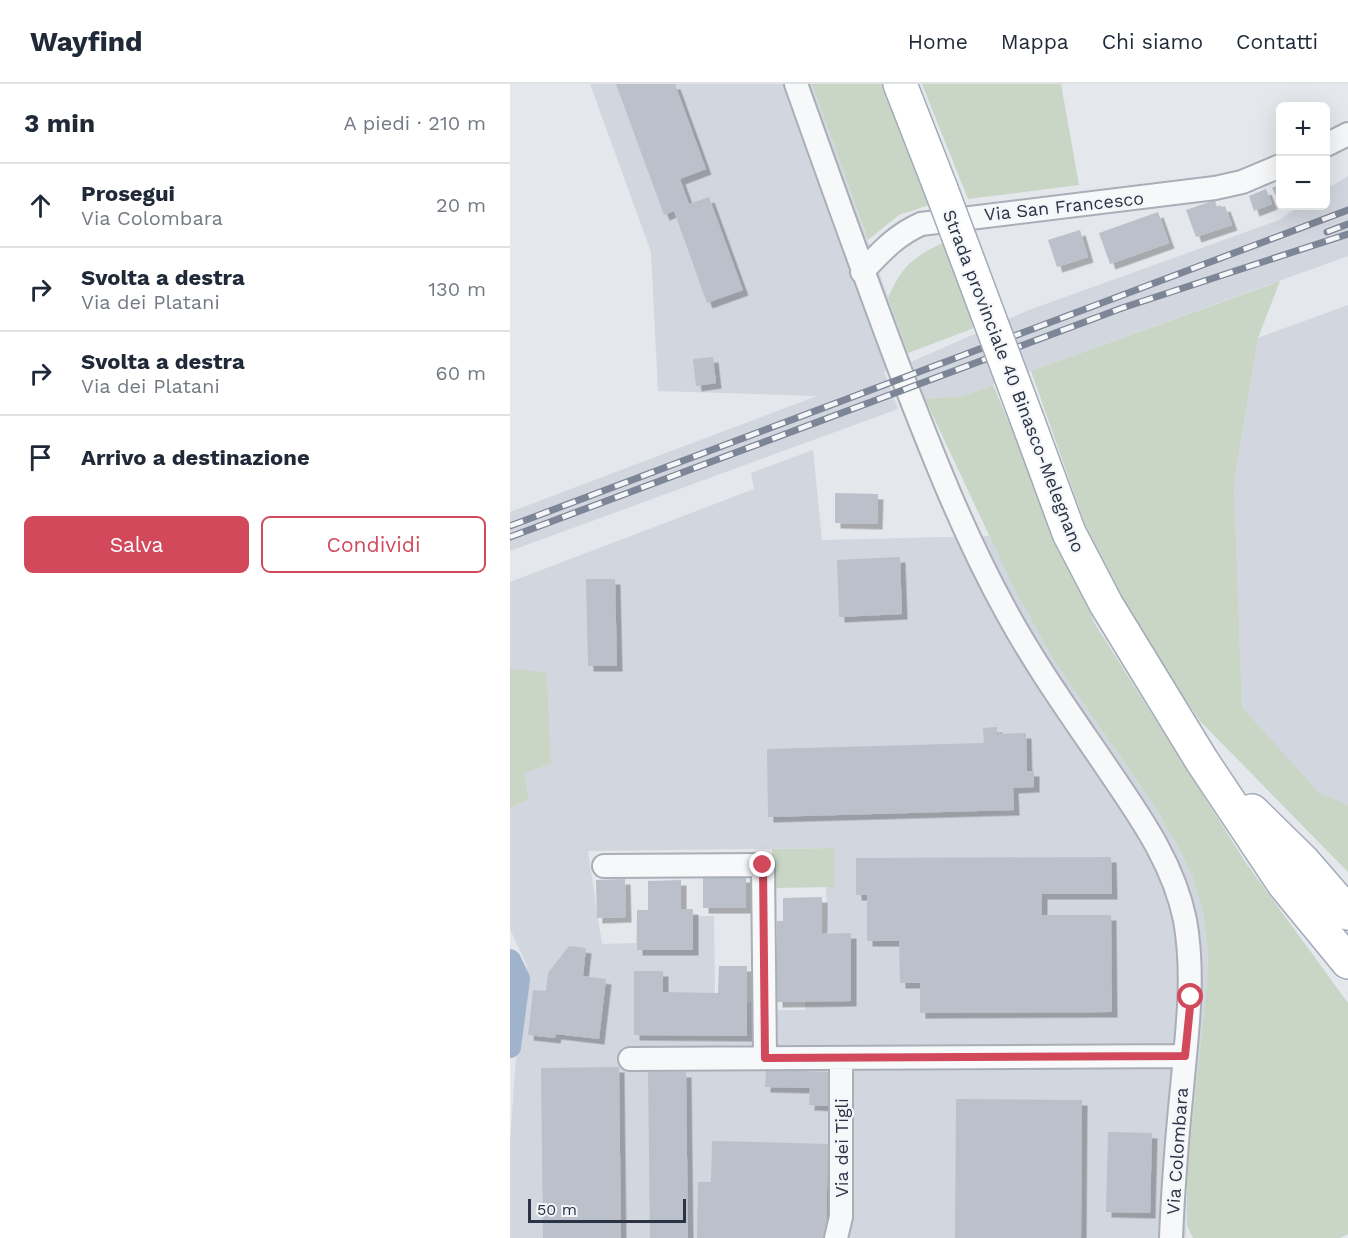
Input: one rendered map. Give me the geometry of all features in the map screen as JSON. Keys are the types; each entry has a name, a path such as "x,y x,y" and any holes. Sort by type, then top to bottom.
{"main road":[{"name":"Strada provinciale 40 Binasco-Melegnano","path":"900,84 1069,532 1106,604 1202,761 1284,884 1348,962"},
{"name":"Strada provinciale 40 Binasco-Melegnano","path":"1202,761 1303,861 1348,914"}],"street":[{"name":"Via Colombara","path":"796,84 862,272 944,485 1002,603 1044,675 1162,854 1184,918 1191,997 1171,1238"},
{"path":"1330,143 1348,134"},
{"name":"Via San Francesco","path":"862,272 887,244 903,232 921,224 1215,188 1242,182 1276,168"},
{"path":"604,866 763,865 765,1058"},
{"path":"630,1059 1185,1056"},
{"name":"Via dei Tigli","path":"836,1238 841,1217 841,1058"}],"shaded area":[{"path":"590,84 812,84 911,362 884,372 898,409 510,551 510,512 817,396 658,391 651,252"},
{"path":"1348,176 1348,256 962,396 925,399 911,362 1029,310 1279,220 1294,210 1330,210 1330,187"},
{"path":"1348,305 1348,805 1319,794 1242,707 1234,482 1258,338"},
{"path":"813,450 822,540 989,536 1053,659 1153,804 1176,843 1192,876 1203,911 1208,952 1207,983 1187,1170 1186,1238 510,1238 510,1144 515,1069 527,966 510,929 510,808 529,799 524,773 551,764 547,674 510,668 510,582 754,489 751,473","holes":["834,848 834,887 826,887 828,936 804,938 805,1010 759,1010 758,1002 715,1003 714,916 637,916 636,943 602,944 588,851"]}],"green space":[{"path":"812,84 883,84 932,204 899,215 868,240"},
{"path":"922,84 1061,84 1079,185 968,199"},
{"path":"943,243 974,328 908,353 888,298 898,278 909,264 923,253"},
{"path":"1280,281 1258,338 1234,482 1242,707 1319,793 1348,805 1348,872 1200,721 1142,636 1093,547 1031,371"},
{"path":"993,385 1095,624 1246,863 1348,1003 1348,1234 1340,1238 1193,1238 1187,1226 1187,1170 1207,983 1208,952 1203,911 1192,876 1176,843 1153,804 1053,659 1013,586 925,399 962,396"},
{"path":"510,668 547,673 551,764 524,773 529,799 510,808"},
{"path":"834,848 834,887 773,888 772,849"}],"building":[{"path":"616,84 675,84 706,169 680,179 689,204 709,197 743,290 707,303 674,211 664,215"},
{"path":"1266,189 1272,204 1254,211 1249,196"},
{"path":"1215,200 1217,208 1225,206 1232,225 1196,237 1186,210"},
{"path":"1158,212 1169,243 1110,264 1099,233"},
{"path":"1080,230 1088,257 1057,267 1048,240"},
{"path":"713,357 716,383 696,386 693,359"},
{"path":"835,493 878,494 877,524 835,523"},
{"path":"900,557 902,614 839,617 837,560"},
{"path":"586,579 615,579 617,666 588,666"},
{"path":"997,727 997,734 1026,733 1027,771 1034,771 1034,787 1013,788 1014,810 768,817 767,749 984,743 983,728"},
{"path":"1111,857 1112,894 1042,894 1042,915 1111,915 1112,1012 920,1013 920,983 900,983 899,941 867,941 867,895 856,895 856,858"},
{"path":"703,877 746,877 746,908 703,908"},
{"path":"625,879 626,917 597,918 596,880"},
{"path":"681,880 681,909 693,909 693,950 637,950 637,910 648,910 648,881"},
{"path":"822,897 822,934 851,933 851,1001 777,1002 777,921 783,921 783,898"},
{"path":"569,946 586,948 583,976 606,979 599,1039 556,1034 555,1038 528,1035 533,990 546,991 548,973"},
{"path":"719,966 747,966 747,1036 634,1035 634,971 663,971 663,992 718,993"},
{"path":"619,1067 621,1238 543,1238 541,1068"},
{"path":"766,1070 832,1072 831,1106 809,1105 810,1088 765,1087"},
{"path":"648,1072 686,1072 688,1238 650,1238"},
{"path":"956,1099 1082,1100 1081,1238 955,1238"},
{"path":"1108,1132 1152,1133 1150,1213 1106,1212"},
{"path":"712,1141 828,1144 826,1238 697,1238 698,1182 711,1182"}],"waterway":[{"path":"510,960 519,979 510,1047"}],"railway":[{"path":"510,526 1348,210"},
{"path":"1327,232 1348,224"},
{"path":"510,537 1122,308 1348,234"}],"route":[{"path":"763,865 765,1058 1185,1056 1191,997"}]}
